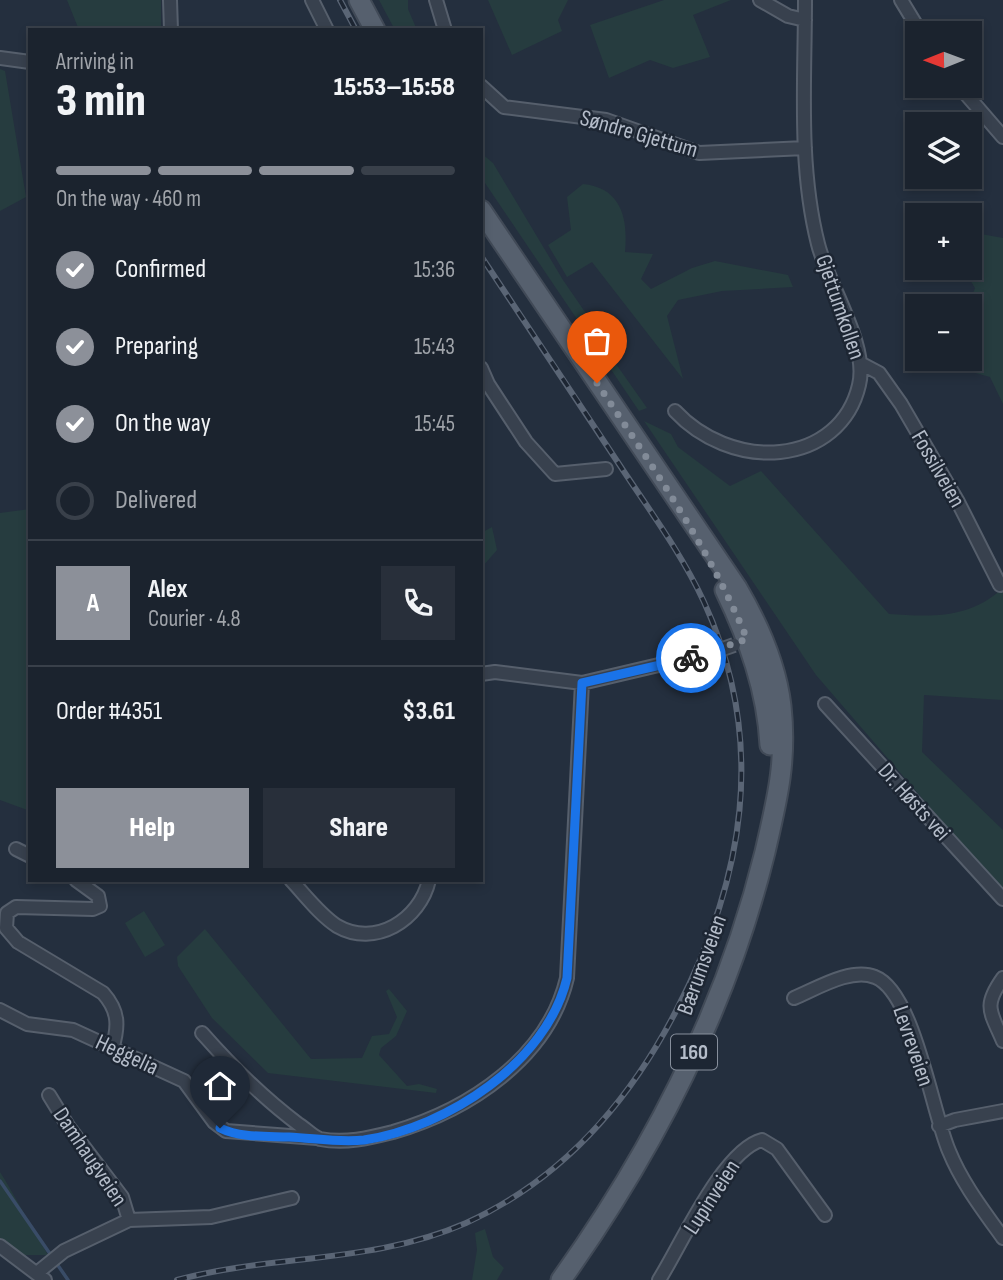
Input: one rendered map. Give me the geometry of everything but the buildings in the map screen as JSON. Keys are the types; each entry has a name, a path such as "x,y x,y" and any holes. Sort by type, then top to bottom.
{"main road":[{"path":"359,0 373,28"},
{"name":"Bærumsveien","path":"483,212 686,516 737,587 748,639 777,687 783,733 779,796 768,837 738,942 698,1044 645,1147 561,1280"},
{"name":"Bærumsveien","path":"550,1280 580,1248"}],"street":[{"path":"170,0 171,28"},
{"path":"312,0 326,28"},
{"path":"436,0 444,28"},
{"path":"760,0 788,16 805,20"},
{"name":"Gjettumkollen","path":"675,411 703,434 736,448 752,452 790,451 827,436 841,423 859,385 862,365 818,246 811,213 805,148 805,0"},
{"path":"901,0 914,21"},
{"path":"0,58 28,62"},
{"name":"Søndre Gjettum","path":"483,88 505,107 606,120 699,153 805,148"},
{"path":"969,98 1003,137"},
{"name":"Fossilveien","path":"862,365 878,373 901,404 958,502 1000,585"},
{"path":"483,373 526,442 555,474 606,469"},
{"path":"483,674 495,671 582,683 714,652 748,639"},
{"name":"Heggelia","path":"0,1010 27,1024 73,1030 184,1081 214,1122 226,1131 364,1140 414,1125 459,1104 481,1091 526,1055 561,1005 567,978 582,683"},
{"name":"Dr. Høsts vei","path":"825,704 1003,899"},
{"path":"16,849 28,855"},
{"path":"79,882 98,896 100,906 16,907 7,913 6,928 18,942 103,993 110,1002 117,1021 112,1049"},
{"path":"293,882 339,927 372,934 394,927 408,917 419,904 428,882"},
{"name":"Levreveien","path":"794,998 857,974 872,975 885,981 906,1015 939,1126 959,1171 1003,1238"},
{"path":"1003,978 989,999 988,1007 1003,1041"},
{"path":"202,1033 239,1076 317,1138"},
{"name":"Damhaugveien","path":"49,1095 68,1126 122,1197 129,1220"},
{"path":"939,1126 1003,1111"},
{"name":"Lupinveien","path":"662,1279 710,1194 735,1158 750,1143 762,1140 777,1149 825,1215"},
{"name":"Damhaugveien","path":"41,1276 64,1251 129,1220 211,1217 292,1198"},
{"path":"0,1246 41,1276"}],"green space":[{"path":"67,0 161,0 161,28 78,28"},
{"path":"379,0 408,0 408,9 416,28 394,28"},
{"path":"488,0 568,0 558,20 562,31 512,55"},
{"path":"664,0 731,0 693,15 710,57 673,68 650,60 609,78 590,25"},
{"path":"0,69 5,71 26,197 0,211"},
{"path":"483,155 493,163 563,280 647,408 639,411 483,180"},
{"path":"583,184 606,192 620,207 625,228 625,252 653,254 641,279 651,289 692,268 715,261 788,275 793,287 722,291 678,300 667,316 683,379 592,262 567,277 548,245 571,230 567,197"},
{"path":"982,234 1003,238 1003,404 990,377 968,371 982,371 982,294 973,294 975,288 970,280 982,280"},
{"path":"644,421 671,434 678,447 730,486 761,471 889,614 920,616 964,611 977,606 1003,588 1003,700 924,695 922,752 1003,830 1003,892 816,675"},
{"path":"28,509 28,810 0,800 0,513"},
{"path":"492,527 497,550 483,566 483,532"},
{"path":"144,911 165,945 145,957 125,923"},
{"path":"205,929 311,1059 362,1058 372,1036 389,1034 397,1017 386,991 389,989 407,1011 396,1036 381,1048 379,1055 407,1086 419,1084 437,1089 436,1093 268,1073 212,1018 178,966 177,957"},
{"path":"0,1172 48,1255 25,1255 0,1241"},
{"path":"485,1229 493,1257 504,1268 497,1280 472,1280 477,1250 475,1233"}],"waterway":[{"path":"0,1181 68,1280"}],"railway":[{"path":"340,0 355,28"},
{"path":"177,1280 250,1266 395,1246 466,1223 532,1185 589,1135 637,1076 676,1011 718,912 732,861 740,810 741,758 736,707 724,654 704,602 674,548 483,259"}],"way so far":[{"path":"597,383 686,516 720,579 747,639 691,658"}],"route":[{"path":"220,1128 258,1135 364,1140 436,1117 481,1091 526,1055 561,1005 567,978 582,683 691,658"}]}
